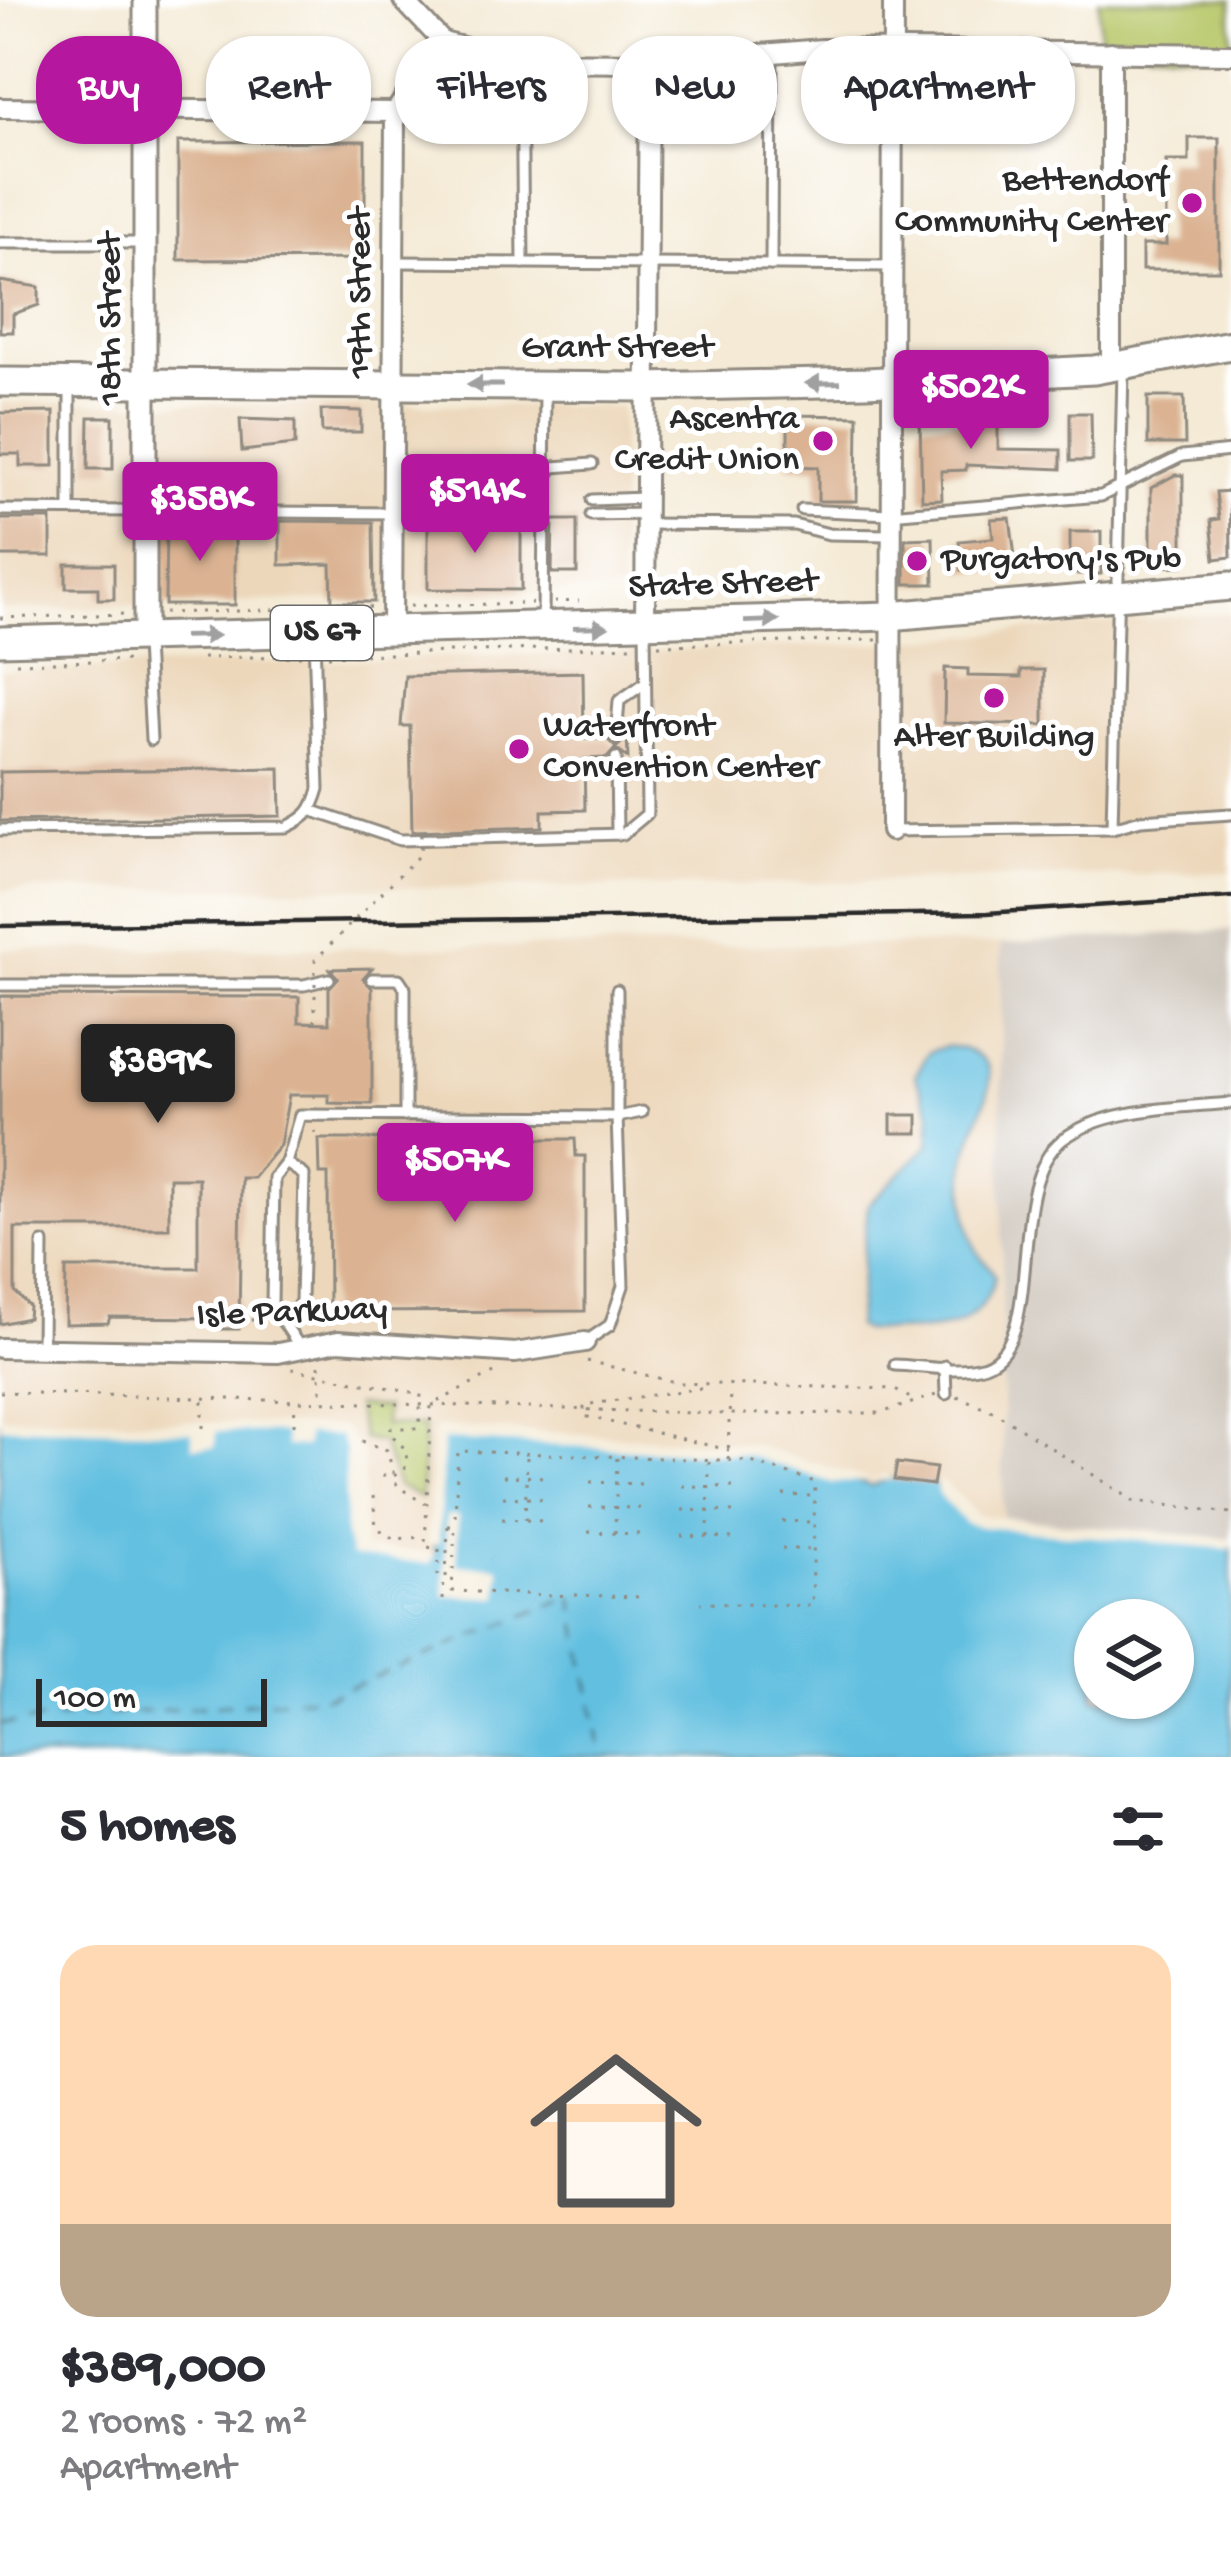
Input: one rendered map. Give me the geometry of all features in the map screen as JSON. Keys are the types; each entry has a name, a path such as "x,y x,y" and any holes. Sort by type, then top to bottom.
{"main road":[{"name":"Grant Street","path":"0,382 644,387 889,381 1117,367 1231,346"},
{"name":"State Street","path":"0,641 146,637 314,645 392,619 542,615 645,636 890,628 1118,595 1231,586"}],"street":[{"name":"18th Street","path":"145,0 145,36"},
{"path":"403,0 437,36"},
{"path":"893,0 894,36"},
{"path":"1075,52 1231,54"},
{"path":"1112,52 1117,367"},
{"path":"0,108 36,108"},
{"path":"182,110 395,112"},
{"name":"18th Street","path":"145,144 146,637"},
{"name":"19th Street","path":"392,619 395,144"},
{"path":"645,636 648,144"},
{"path":"891,830 893,144"},
{"name":"Isle Parkway","path":"0,1348 278,1353 356,1341 515,1353 583,1350"}],"lane":[{"path":"522,144 523,263"},
{"path":"771,265 772,144"},
{"path":"0,243 145,243"},
{"path":"397,262 891,266"},
{"path":"1112,828 1123,488 1117,367"},
{"path":"70,383 70,511"},
{"path":"542,615 545,386"},
{"path":"802,510 889,514 1101,496 1182,456 1231,451"},
{"path":"541,483 554,466 592,464"},
{"path":"592,500 645,512 794,525 829,534 889,535"},
{"path":"0,510 394,513"},
{"path":"591,515 645,512"},
{"path":"313,811 400,839 617,834 647,814 645,636"},
{"path":"146,637 151,740"},
{"path":"0,830 287,827 313,811 319,789 314,645"},
{"path":"616,739 619,700 645,683"},
{"path":"616,758 617,834"},
{"path":"891,830 1112,828 1141,820 1231,814"},
{"path":"0,986 304,985 329,979"},
{"path":"372,979 399,979 405,988 405,1114"},
{"path":"583,1350 610,1324 623,1286 617,990"},
{"path":"895,1365 977,1367 998,1359 1016,1338 1027,1224 1039,1170 1062,1140 1102,1122 1231,1102"},
{"path":"301,1348 272,1305 274,1178 286,1163 300,1115 617,1117 643,1112"},
{"path":"284,1323 301,1302 304,1175 286,1163"},
{"path":"42,1348 44,1244"},
{"path":"945,1366 946,1394"}],"path":[{"path":"0,664 146,637 392,619 542,615 579,601"},
{"path":"0,618 146,637"},
{"path":"183,658 314,645 890,628"},
{"path":"315,1022 315,960 420,854 421,834"},
{"path":"314,1095 315,1140 320,1139"},
{"path":"239,1323 329,1302"},
{"path":"583,1350 633,1375 701,1385 892,1389 914,1400"},
{"path":"431,1405 516,1362 515,1353"},
{"path":"296,1370 319,1363 322,1401"},
{"path":"283,1367 421,1394 419,1428 391,1428 406,1450 407,1466 394,1476 376,1476"},
{"path":"701,1385 701,1390 584,1405 584,1416 729,1450"},
{"path":"728,1460 730,1386"},
{"path":"0,1392 729,1414 881,1413 946,1394 995,1412 1134,1502 1231,1513"},
{"path":"203,1398 203,1428"},
{"path":"294,1424 295,1401"},
{"path":"431,1405 425,1547 439,1548 438,1576 443,1577"},
{"path":"362,1441 387,1450 397,1486 427,1504"},
{"path":"455,1516 458,1451 728,1460 815,1482 812,1606 700,1603"},
{"path":"526,1520 527,1453"},
{"path":"615,1532 617,1456"},
{"path":"708,1537 709,1460"},
{"path":"503,1476 548,1478"},
{"path":"590,1482 642,1484"},
{"path":"682,1486 736,1487"},
{"path":"783,1495 815,1496"},
{"path":"373,1496 376,1527 386,1535 404,1541 425,1536"},
{"path":"503,1497 548,1499"},
{"path":"589,1507 641,1508"},
{"path":"682,1510 735,1512"},
{"path":"502,1519 547,1521"},
{"path":"782,1522 814,1522"},
{"path":"443,1600 448,1526 455,1526 452,1591 572,1596"},
{"path":"588,1532 640,1534"},
{"path":"681,1536 735,1538"},
{"path":"782,1549 813,1550"},
{"path":"499,1593 639,1598"}],"shaded area":[{"path":"0,403 621,406 621,590 0,610"},
{"path":"1231,612 1231,872 676,886 0,890 0,671 871,644"},
{"path":"1231,930 1231,1545 1003,1524 1001,944"},
{"path":"1001,944 1003,1524 753,1450 438,1445 434,1557 358,1555 0,1422 0,950"}],"green space":[{"path":"1099,0 1231,0 1231,56 1100,45"},
{"path":"355,1406 385,1408 384,1425 424,1426 421,1498 397,1486 382,1443 363,1439"}],"water":[{"path":"945,1046 971,1052 985,1062 990,1075 968,1150 965,1190 975,1246 995,1276 976,1312 961,1322 924,1330 863,1330 856,1327 868,1205 929,1145 931,1112 915,1076 928,1053"},
{"path":"0,1422 340,1431 357,1455 358,1554 434,1557 439,1432 753,1450 872,1486 896,1477 927,1479 968,1516 982,1521 1231,1545 1231,1757 0,1757"}],"pier":[{"path":"0,1416 342,1426 363,1453 364,1549 434,1552 434,1557 429,1564 351,1557 345,1535 345,1449 339,1436 307,1434 306,1447 285,1446 284,1433 216,1432 215,1447 192,1447 192,1432 0,1427"},
{"path":"438,1426 753,1444 872,1480 884,1474 894,1480 833,1483 746,1455 443,1440 439,1544 428,1544 433,1432"},
{"path":"935,1480 946,1483 978,1515 1231,1539 1231,1549 981,1527 965,1523 938,1494"},
{"path":"446,1516 458,1516 457,1565 500,1567 499,1598 444,1596"}],"building":[{"name":"Bettendorf Community Center","path":"1189,138 1219,138 1219,270 1142,270 1142,245 1166,245 1166,161 1189,161"},
{"path":"178,144 365,144 365,259 178,260"},
{"path":"0,281 39,287 39,305 13,314 13,332 0,332"},
{"path":"1148,397 1184,397 1185,444 1148,444"},
{"path":"321,410 361,411 361,432 322,432"},
{"path":"54,412 54,466 20,466 20,454 0,454 0,413"},
{"path":"1070,413 1091,413 1092,461 1070,461"},
{"name":"Ascentra Credit Union","path":"788,415 858,416 857,501 818,501 818,467 788,466"},
{"path":"89,417 113,417 113,469 88,469"},
{"path":"240,419 295,421 295,445 242,451"},
{"path":"998,419 998,449 1061,450 1061,469 966,465 966,470 941,471 942,499 922,500 920,423"},
{"path":"1183,475 1183,566 1151,567 1151,488"},
{"path":"1230,491 1231,557 1215,559 1211,520 1219,519 1216,492"},
{"path":"1010,518 1017,572 961,570 959,541 993,538 991,519"},
{"path":"0,519 51,519 51,556 0,556"},
{"path":"553,520 577,520 577,573 552,573"},
{"path":"280,521 373,522 374,602 332,602 331,564 280,565"},
{"path":"166,522 235,522 235,605 165,605"},
{"path":"428,523 521,523 521,590 428,589"},
{"path":"1070,532 1101,532 1101,574 1070,574"},
{"name":"Purgatory's Pub","path":"933,538 934,584 905,584 905,539"},
{"path":"66,564 114,564 114,599 98,599 98,588 66,588"},
{"name":"Alter Building","path":"945,668 968,669 968,676 1021,677 1021,670 1044,670 1044,725 944,723"},
{"name":"Waterfront Convention Center","path":"583,672 584,739 607,739 616,748 627,738 628,758 615,749 607,758 584,759 585,810 542,811 542,827 412,831 410,726 401,726 405,676"},
{"path":"280,768 281,816 0,821 0,772"},
{"path":"372,968 363,978 372,988 372,1104 329,1103 329,1095 289,1095 280,1145 253,1178 241,1178 239,1329 216,1329 215,1318 110,1317 108,1323 65,1324 66,1268 198,1268 198,1178 169,1178 169,1228 15,1228 15,1292 29,1306 28,1318 0,1324 0,996 299,997 299,1022 329,1023 329,988 338,978 330,969"},
{"path":"891,1115 918,1115 918,1133 891,1133"},
{"path":"319,1139 575,1139 576,1156 585,1156 585,1311 329,1312 328,1174 320,1174"},
{"path":"897,1463 936,1468 933,1485 894,1480"}],"ferry route":[{"path":"0,1724 329,1696 572,1596 602,1757"}],"railway":[{"path":"0,926 987,913 1231,897"}],"place":[{"name":"Bettendorf Community Center","path":"1192,203"},
{"name":"Ascentra Credit Union","path":"823,441"},
{"name":"Purgatory's Pub","path":"917,561"},
{"name":"Alter Building","path":"994,698"},
{"name":"Waterfront Convention Center","path":"519,749"}]}
